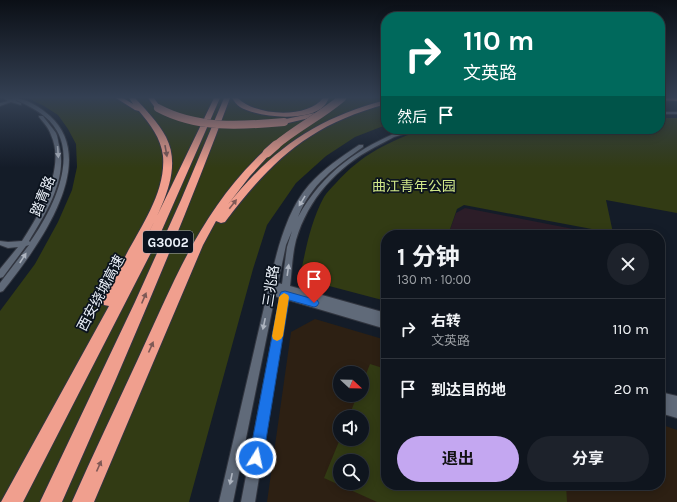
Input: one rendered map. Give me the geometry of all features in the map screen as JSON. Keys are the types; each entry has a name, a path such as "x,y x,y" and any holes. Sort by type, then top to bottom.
{"highway":[{"path":"25,478 161,192 167,170 166,152 159,132 151,121"},
{"path":"200,121 215,124 255,125 287,121"},
{"name":"西安绕城高速","path":"12,502 152,239 206,121"},
{"name":"G3002","path":"51,502 109,378 202,164 218,121"},
{"path":"83,502 197,245 215,214 241,179 267,153 288,135 309,121"},
{"path":"163,321 184,279 208,239 238,197 260,172 294,143 316,128 330,121"}],"street":[{"name":"踏青路","path":"0,275 24,244 42,216 51,194 55,180 59,151 50,127 45,121"},
{"name":"踏青路","path":"0,289 14,272 50,216 62,186 65,170 66,149 64,139 52,121"},
{"name":"三兆路","path":"226,502 282,245 300,203 311,187 323,174 349,153 387,134"},
{"name":"三兆路","path":"248,502 285,291 292,241 303,214 316,192 333,174 361,151 398,134"},
{"path":"0,243 8,245 33,242"},
{"path":"272,287 381,323"},
{"path":"285,291 381,316"},
{"path":"665,398 677,402"},
{"path":"665,408 677,412"}],"shaded area":[{"path":"465,208 578,230 450,230 456,213"},
{"path":"315,319 381,339 381,490 665,490 665,426 677,430 677,502 267,502 291,332"}],"green space":[{"path":"63,121 381,121 381,127 355,137 326,156 296,183 267,225 253,269 189,502 0,502 0,311 35,264 58,222 72,190 77,167 76,144"},
{"name":"曲江青年公园","path":"665,121 677,121 677,213 606,200 612,230 597,230 464,205 457,209 450,230 381,230 381,300 314,282 302,267 313,222 324,197 331,188 356,164 376,150 412,134 665,134"},
{"path":"370,364 381,367 381,490 566,490 567,502 377,502 350,490 369,490 369,454 334,454 337,446 369,446 369,410 352,410 354,402 369,402"},
{"path":"333,456 333,482 324,478"}],"slow traffic":[{"path":"277,336 284,297"}],"route":[{"path":"256,458 285,294 314,303"}]}
